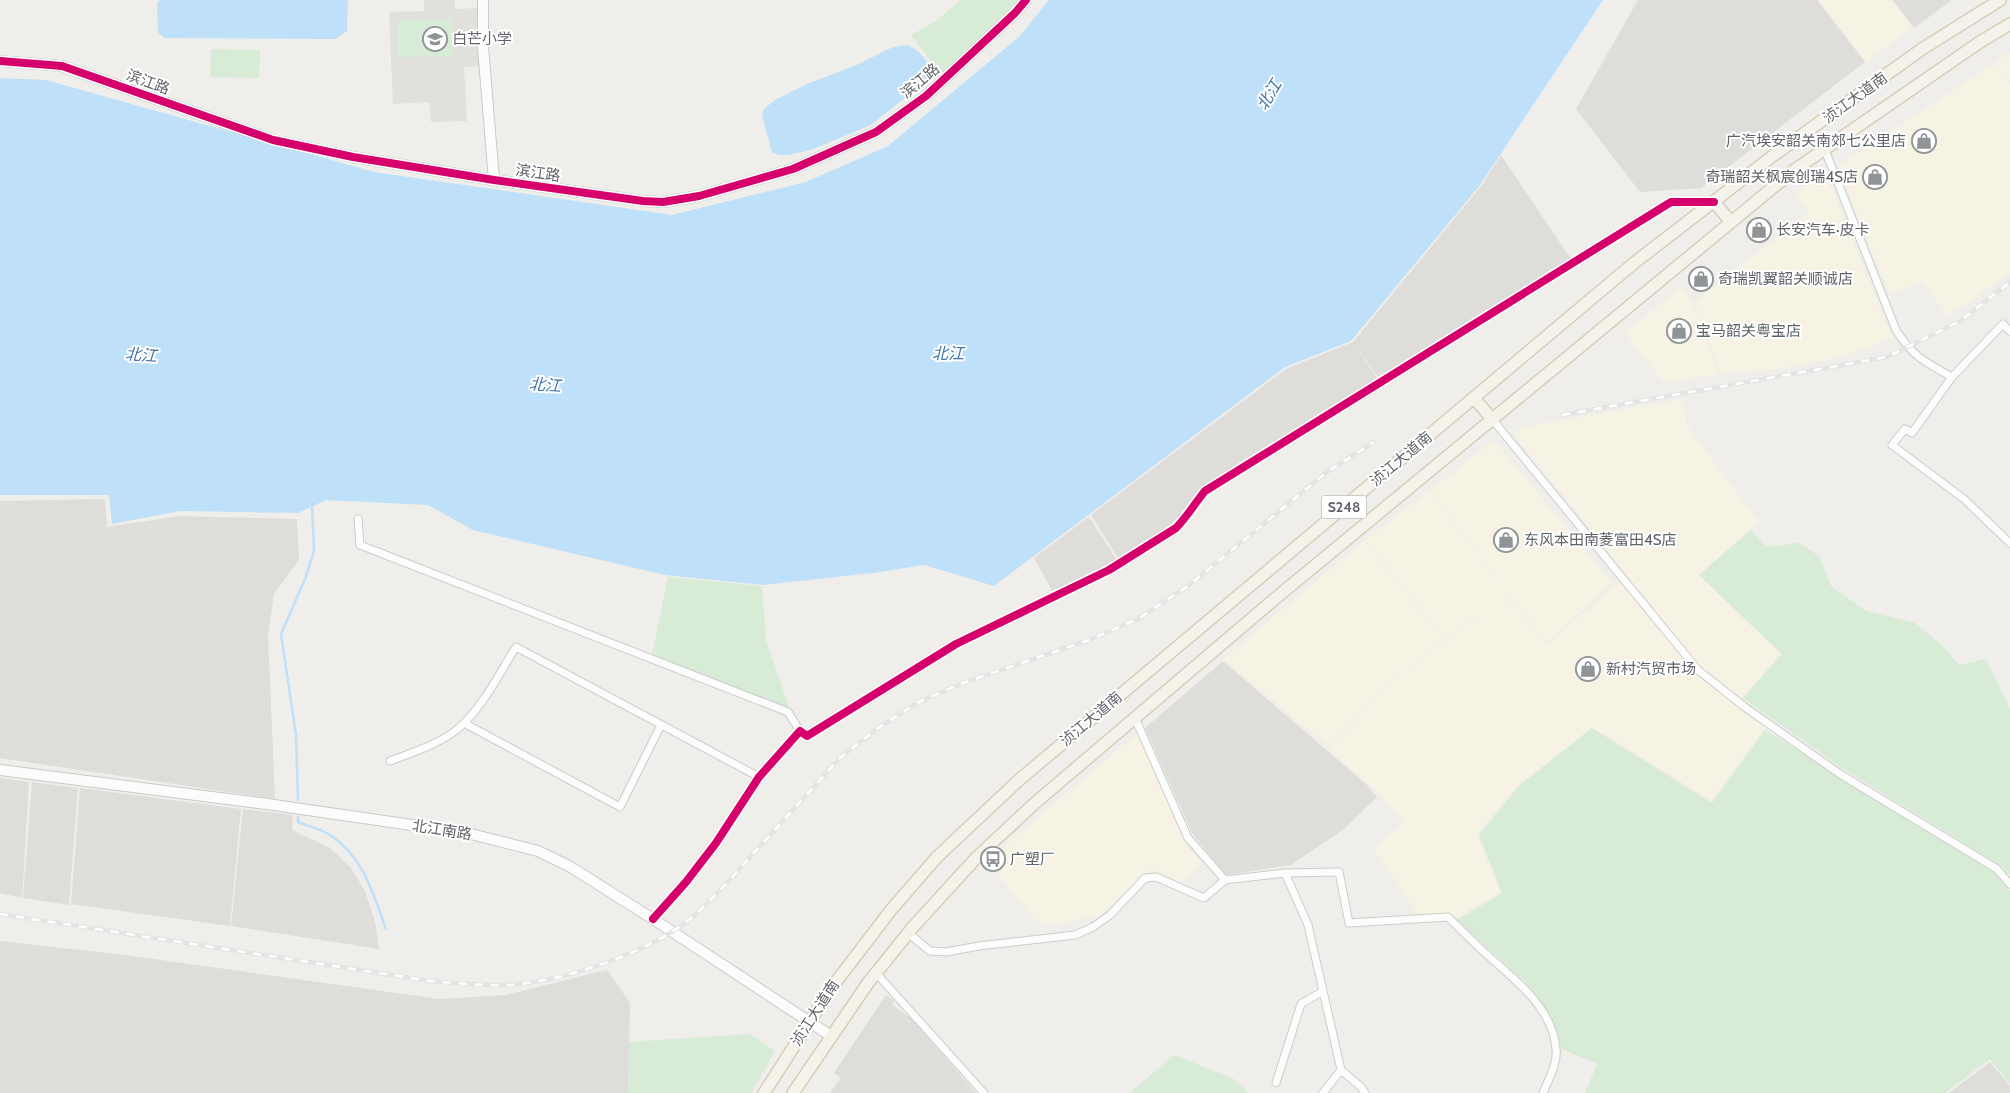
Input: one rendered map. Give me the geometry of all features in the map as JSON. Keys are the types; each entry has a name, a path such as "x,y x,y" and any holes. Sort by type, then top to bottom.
{"main road":[{"name":"浈江大道南","path":"764,1093 832,987 891,910 937,857 985,810 1634,263 1774,155 1922,49 2000,0"},
{"name":"浈江大道南","path":"793,1093 876,973 908,934 977,857 1035,803 1277,597 1793,171 1980,42 2010,24"},
{"path":"1714,202 1732,222"},
{"path":"1474,398 1492,419"}],"street":[{"path":"483,0 483,47 494,180"},
{"name":"滨江路","path":"0,61 62,66 273,140 353,157 494,180 643,201 663,202 699,196 793,169 876,132 926,96 1015,13 1026,0"},
{"path":"1825,150 1896,330 1907,347 1922,361 1952,377"},
{"path":"358,519 360,544 788,712 800,731 807,736 956,644 1109,570 1176,528 1205,491 1671,202 1714,202"},
{"path":"2010,331 2003,324 1952,377 1912,433 1905,428 1892,444 1964,499 2010,543"},
{"path":"1492,419 1698,670 1746,708 1840,774 1997,869 2010,884"},
{"path":"390,762 424,748 459,728 479,707 516,647 760,777"},
{"path":"1135,718 1188,838 1225,880"},
{"path":"464,723 620,807 661,725"},
{"path":"653,918 686,882 716,843 760,777 800,731"},
{"name":"北江南路","path":"0,770 266,804 467,833 538,851 569,866 653,918 831,1036"},
{"path":"908,934 930,951 946,952 979,946 1076,935 1093,927 1110,915 1145,878 1156,877 1204,898 1225,880 1286,873 1339,872 1348,923 1448,917 1519,982 1544,1015 1553,1032 1556,1058 1543,1093"},
{"path":"1286,873 1308,925 1341,1070 1361,1087 1365,1093"},
{"path":"876,973 984,1093"},
{"path":"1276,1083 1300,1004 1323,991"},
{"path":"1323,1093 1341,1070"}],"shaded area":[{"name":"白芒小学","path":"424,0 455,0 455,9 478,8 481,66 464,67 467,121 431,122 429,102 393,104 389,12 424,11"},
{"path":"1638,0 1817,0 1865,62 1701,188 1640,192 1576,109"},
{"path":"1819,0 1891,0 1912,27 1866,62"},
{"path":"1893,0 1952,0 1914,28"},
{"path":"2010,53 2010,82 1996,62"},
{"path":"1995,63 2010,84 2010,273 1947,317 1923,281 1890,294 1838,166"},
{"path":"1501,155 1571,259 1378,377 1353,342 1482,185"},
{"path":"1825,172 1891,337 1873,346 1835,358 1779,369 1720,374 1695,302 1809,212 1796,195"},
{"name":"宝马韶关粤宝店","path":"1681,287 1693,303 1718,374 1664,383 1625,333"},
{"path":"1353,342 1377,378 1203,486 1190,501 1179,520 1118,558 1091,515 1286,369"},
{"name":"新村汽贸市场","path":"1682,399 1686,424 1759,522 1698,575 1780,654 1741,699 1769,722 1711,800 1592,727 1518,785 1476,834 1500,892 1461,915 1420,917 1373,848 1406,822 1369,783 1328,749 1390,684 1475,618 1503,631 1475,617 1445,638 1365,540 1430,491 1510,596 1504,623 1511,598 1546,646 1627,575 1514,434 1524,427"},
{"path":"1494,440 1612,583 1546,643 1431,490"},
{"path":"105,499 107,527 180,516 297,519 299,560 274,594 268,635 275,799 0,758 0,501"},
{"path":"1089,517 1117,560 1053,592 1034,558"},
{"path":"1364,541 1444,639 1390,683 1328,746 1223,659"},
{"path":"1223,661 1367,785 1377,797 1344,829 1291,865 1226,875 1192,833 1145,728"},
{"path":"1139,732 1183,841 1202,864 1181,883 1159,871 1146,871 1102,915 1063,923 1044,924 1034,918 987,861"},
{"path":"0,778 29,782 22,898 0,893"},
{"path":"32,782 78,788 69,905 23,898"},
{"path":"80,788 241,809 230,926 71,904"},
{"path":"243,809 293,815 292,830 330,848 351,868 365,891 375,922 379,949 231,926"},
{"path":"0,941 125,955 439,999 506,995 607,970 630,1003 628,1093 0,1093"},
{"path":"886,995 894,1001 892,1005 911,1018 976,1093 830,1093 841,1078 834,1073"},
{"path":"1990,1062 2010,1086 2010,1093 1949,1093"}],"green space":[{"path":"961,0 1019,0 942,76 911,35 933,23"},
{"path":"398,19 452,19 452,56 398,57"},
{"path":"211,49 260,50 259,78 210,77"},
{"path":"1751,530 1767,547 1799,543 1819,556 1831,586 1866,611 1915,623 1944,647 1959,665 1986,659 2010,709 2010,875 2001,866 1842,768 1743,698 1782,654 1699,575"},
{"path":"668,577 762,586 766,640 790,710 652,654"},
{"path":"1592,728 1712,803 1765,730 1994,872 2010,891 2010,1084 1990,1059 1945,1093 1585,1093 1597,1064 1560,1048 1550,1014 1526,983 1457,920 1502,893 1479,835 1519,786"},
{"path":"750,1034 775,1051 751,1093 628,1093 629,1042"},
{"path":"1174,1055 1234,1079 1248,1093 1130,1093"}],"water":[{"path":"160,0 348,0 347,31 335,39 164,38 158,32 157,3"},
{"name":"北江","path":"1049,0 1603,0 1480,185 1351,341 1285,367 994,586 924,565 873,573 763,585 665,575 473,530 428,505 326,500 298,513 180,511 112,524 109,495 0,495 0,78 46,80 374,172 672,215 806,182 888,146 1019,37"},
{"path":"908,45 923,56 933,72 930,78 871,125 811,150 788,155 779,155 772,152 762,116 764,109 775,100 809,83 859,64 893,47"}],"waterway":[{"path":"298,800 296,735 281,634 305,579 314,551 312,504"},
{"path":"298,817 298,822 330,835 351,854 366,877 386,929"}],"railway":[{"path":"1562,415 1887,357 1960,321 2010,282"},
{"path":"0,914 430,981 510,985 555,978 604,963 652,943 690,919 722,888 841,757 878,728 919,702 960,684 1089,640 1138,619 1188,586 1327,472 1374,442"}],"cycle path":[{"path":"0,61 62,66 273,140 353,157 494,180 643,201 663,202 699,196 793,169 876,132 926,96 1015,13 1026,0"},
{"path":"653,919 686,882 716,843 759,777 800,731 807,736 956,644 1109,570 1176,528 1205,491 1671,202 1714,202"}],"place":[{"name":"白芒小学","path":"435,39"},
{"name":"广汽埃安韶关南郊七公里店","path":"1924,141"},
{"name":"奇瑞韶关枫宸创瑞4S店","path":"1875,177"},
{"name":"长安汽车·皮卡","path":"1759,230"},
{"name":"奇瑞凯翼韶关顺诚店","path":"1701,279"},
{"name":"宝马韶关粤宝店","path":"1679,331"},
{"name":"东风本田南菱富田4S店","path":"1506,540"},
{"name":"新村汽贸市场","path":"1588,669"},
{"name":"广塑厂","path":"993,859"}]}
